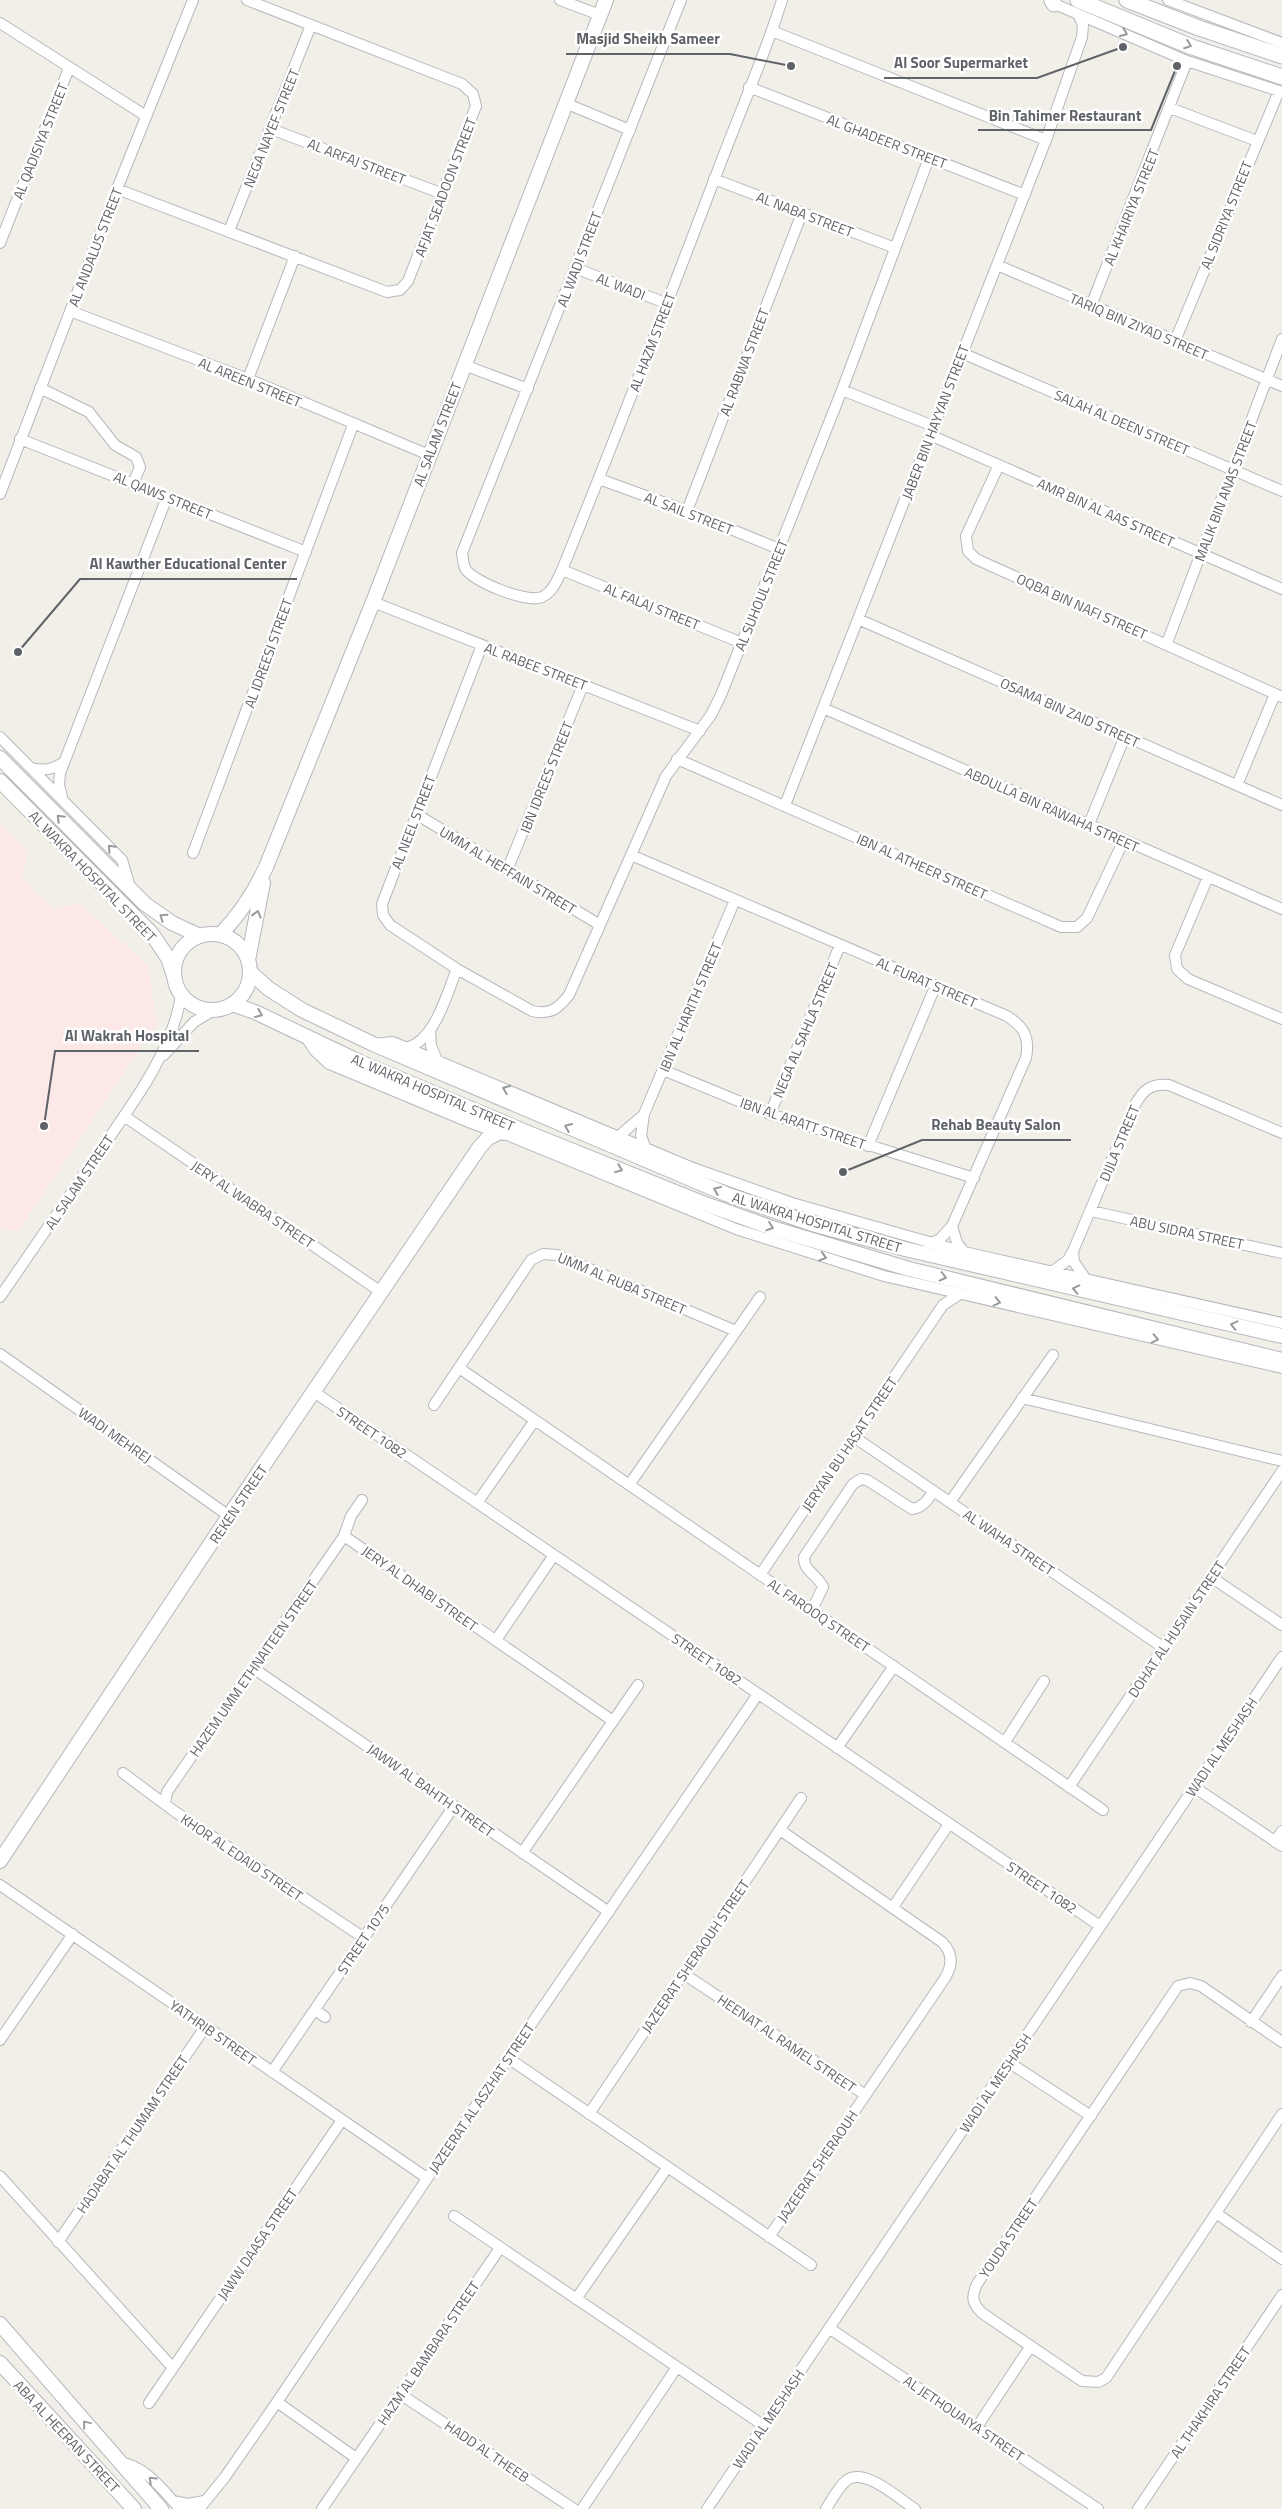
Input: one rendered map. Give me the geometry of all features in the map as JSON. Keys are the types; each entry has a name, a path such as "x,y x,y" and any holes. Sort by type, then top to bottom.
{"main road":[{"path":"1127,0 1199,28 1282,56"},
{"path":"1078,7 1192,47 1281,86"}],"street":[{"name":"AL ANDALUS STREET","path":"0,494 117,189 193,0"},
{"name":"AFJAT SEADOON STREET","path":"117,189 387,292 400,290 408,281 476,106 473,94 462,84 247,0"},
{"path":"560,0 600,16"},
{"name":"AL SALAM STREET","path":"220,935 239,914 254,892 266,867 373,602 606,0"},
{"name":"AL WADI STREET","path":"464,568 462,553 682,0"},
{"name":"AL HAZM STREET","path":"464,568 474,578 525,599 541,598 553,588 562,570 668,304 749,87 772,31 782,0"},
{"path":"1168,0 1282,43"},
{"path":"1051,1 1078,7 1107,26 1187,60 1281,86"},
{"name":"JABER BIN HAYYAN STREET","path":"785,805 1046,140 1082,37 1083,25 1078,7"},
{"path":"0,23 146,116"},
{"name":"NEGA NAYEF STREET","path":"230,231 311,25"},
{"path":"1082,37 1093,29 1107,26"},
{"path":"772,31 1046,140"},
{"name":"AL KHAIRIYA STREET","path":"1092,306 1187,60"},
{"name":"AL QADISIYA STREET","path":"0,242 69,68"},
{"name":"AL SIDRIYA STREET","path":"1175,341 1281,86"},
{"name":"AL GHADEER STREET","path":"749,87 1024,195"},
{"path":"565,103 630,130"},
{"path":"1170,108 1257,141"},
{"name":"AL ARFAJ STREET","path":"271,129 443,194"},
{"name":"AL SUHOUL STREET","path":"553,1011 569,995 666,776 677,758 711,715 742,643 842,390 929,158"},
{"name":"AL NABA STREET","path":"714,179 895,248"},
{"name":"AL RABWA STREET","path":"686,511 802,214"},
{"path":"248,379 295,256"},
{"name":"TARIQ BIN ZIYAD STREET","path":"997,266 1282,386"},
{"name":"AL WADI","path":"575,268 668,304"},
{"name":"AL AREEN STREET","path":"70,312 248,379 353,425 429,455"},
{"name":"MALIK BIN ANAS STREET","path":"1167,644 1282,339"},
{"name":"SALAH AL DEEN STREET","path":"962,353 1282,492"},
{"path":"464,365 528,389"},
{"path":"40,388 83,408 94,418 115,445 136,458 140,467 133,484"},
{"name":"AMR BIN AL AAS STREET","path":"842,390 932,431 998,465 1282,589"},
{"name":"AL IDREESI STREET","path":"193,853 353,425"},
{"name":"AL QAWS STREET","path":"20,439 306,552"},
{"name":"OQBA BIN NAFI STREET","path":"998,465 966,536 968,551 976,559 1278,696"},
{"name":"AL SAIL STREET","path":"598,479 686,511 779,549"},
{"path":"62,797 60,773 64,761 167,497"},
{"name":"AL FALAJ STREET","path":"562,570 742,643"},
{"name":"AL RABEE STREET","path":"373,602 700,730"},
{"name":"OSAMA BIN ZAID STREET","path":"858,619 1282,805"},
{"name":"AL NEEL STREET","path":"482,645 382,904 383,915 390,925 457,969 532,1011 543,1014 553,1011"},
{"name":"IBN IDREES STREET","path":"508,868 583,685"},
{"path":"1237,785 1278,696"},
{"name":"ABDULLA BIN RAWAHA STREET","path":"823,708 1282,909"},
{"path":"1088,824 1125,736"},
{"name":"AL WAKRA HOSPITAL STREET","path":"0,737 62,797 122,860 131,890"},
{"name":"AL WAKRA HOSPITAL STREET","path":"0,758 145,904 172,923 200,936"},
{"name":"IBN AL ATHEER STREET","path":"677,758 1061,927 1077,927 1087,918 1124,840"},
{"path":"30,768 48,770 64,761"},
{"name":"AL WAKRA HOSPITAL STREET","path":"0,781 152,934 168,958 174,979"},
{"name":"UMM AL HEFFAIN STREET","path":"416,814 600,925"},
{"name":"AL FURAT STREET","path":"631,855 935,987 1007,1016 1019,1024 1026,1034 1028,1045 1026,1058 952,1226 947,1234 931,1243 905,1249"},
{"name":"AL SALAM STREET","path":"249,966 266,867"},
{"path":"1208,877 1175,955 1177,969 1188,979 1282,1019"},
{"name":"IBN AL HARITH STREET","path":"644,1147 640,1125 644,1114 735,900"},
{"path":"220,935 238,944 249,966 245,991 232,1004 214,1010 201,1008 190,1003 181,995 174,979 174,968 179,953 190,941 200,936 220,935"},
{"name":"NEGA AL SAHLA STREET","path":"770,1114 840,945"},
{"name":"AL WAKRA HOSPITAL STREET","path":"249,966 269,989 302,1010 373,1044 752,1203 812,1224 905,1249 1282,1336"},
{"path":"408,1048 421,1042 430,1031 457,969"},
{"path":"868,1146 935,987"},
{"name":"AL SALAM STREET","path":"0,1297 124,1116 155,1065 179,1013 181,995"},
{"name":"AL WAKRA HOSPITAL STREET","path":"232,1004 255,1012 360,1062 530,1134 756,1222 825,1246 909,1269 1282,1360"},
{"name":"AL SALAM STREET","path":"155,1065 194,1022 214,1010"},
{"path":"430,1031 430,1046 437,1060"},
{"name":"AL WAKRA HOSPITAL STREET","path":"308,1037 317,1050 330,1062 736,1228 799,1250 928,1287 1282,1368"},
{"name":"AL WAKRA HOSPITAL STREET","path":"373,1044 393,1042 693,1168 792,1203 964,1252 1282,1322"},
{"name":"IBN AL ARATT STREET","path":"663,1070 770,1114 974,1178"},
{"name":"DIJLA STREET","path":"1053,1271 1062,1267 1073,1251 1135,1105 1149,1087 1159,1084 1169,1085 1282,1133"},
{"name":"IBN AL HARITH STREET","path":"619,1136 644,1114"},
{"name":"JERY AL WABRA STREET","path":"124,1116 381,1292"},
{"path":"474,1122 479,1135 479,1148"},
{"name":"AL WAKRA HOSPITAL STREET","path":"500,1132 530,1134"},
{"name":"REKEN STREET","path":"0,1861 229,1516 479,1148 488,1138 500,1132"},
{"path":"644,1147 657,1164"},
{"name":"ABU SIDRA STREET","path":"1091,1211 1282,1253"},
{"path":"952,1226 957,1243 964,1252"},
{"path":"1073,1251 1074,1262 1085,1278"},
{"name":"UMM AL RUBA STREET","path":"434,1405 531,1260 543,1254 558,1255 736,1331"},
{"path":"909,1269 936,1294 939,1304 938,1314"},
{"name":"JERYAN BU HASAT STREET","path":"760,1574 938,1314 951,1298 960,1294"},
{"path":"629,1485 760,1297"},
{"name":"WADI MEHREJ","path":"0,1354 229,1516"},
{"path":"950,1502 1053,1355"},
{"name":"AL FAROOQ STREET","path":"459,1368 1104,1810"},
{"name":"STREET 1082","path":"314,1392 1100,1926"},
{"path":"1022,1398 1282,1461"},
{"path":"476,1503 535,1420"},
{"name":"AL WAHA STREET","path":"854,1437 1164,1648"},
{"name":"DOHAT AL HUSAIN STREET","path":"1069,1787 1282,1471"},
{"path":"812,1610 823,1588 820,1581 806,1568 804,1557 854,1484 861,1479 867,1480 912,1509 918,1508 926,1502 934,1491"},
{"name":"HAZEM UMM ETHNAITEEN STREET","path":"165,1803 167,1792 344,1536 351,1516 362,1500"},
{"name":"JERY AL DHABI STREET","path":"344,1536 613,1721"},
{"path":"496,1640 554,1555"},
{"path":"1211,1578 1282,1625"},
{"name":"WADI AL MESHASH","path":"707,2509 1010,2063 1282,1657"},
{"path":"837,1748 894,1666"},
{"name":"JAWW AL BAHTH STREET","path":"253,1668 609,1912"},
{"path":"1005,1742 1044,1681"},
{"path":"522,1853 638,1685"},
{"name":"JAZEERAT AL ASZHAT STREET","path":"172,2500 202,2505 225,2477 508,2058 758,1694"},
{"name":"KHOR AL EDAID STREET","path":"123,1773 165,1803 174,1812 364,1938"},
{"path":"1194,1787 1278,1844 1282,1831"},
{"name":"JAZEERAT SHERAOUH STREET","path":"590,2114 801,1798"},
{"name":"STREET 1075","path":"272,2072 454,1806"},
{"path":"893,1907 949,1824"},
{"name":"HEENAT AL RAMEL STREET","path":"684,1974 864,2094 945,1978 951,1965 949,1952 942,1942 780,1830"},
{"name":"YATHRIB STREET","path":"0,1885 427,2178"},
{"path":"0,2040 73,1934"},
{"path":"1251,2022 1282,1976"},
{"name":"YOUDA STREET","path":"1282,2042 1201,1986 1190,1983 1178,1986 973,2292 975,2306 1030,2347 1082,2381 1098,2382 1106,2378 1282,2114"},
{"path":"315,2010 326,2017"},
{"name":"HADABAT AL THUMAM STREET","path":"58,2242 206,2026"},
{"path":"508,2058 811,2265"},
{"path":"1010,2063 1091,2116"},
{"name":"JAZEERAT SHERAOUH","path":"770,2237 864,2094"},
{"name":"JAWW DAASA STREET","path":"149,2403 342,2120"},
{"path":"576,2300 668,2168"},
{"path":"0,2176 172,2368"},
{"path":"1216,2214 1282,2259"},
{"path":"454,2216 763,2426"},
{"name":"HAZM AL BAMBARA STREET","path":"322,2509 500,2248"},
{"name":"AL THAKHIRA STREET","path":"1138,2509 1282,2295"},
{"name":"ABA AL HEERAN STREET","path":"0,2324 117,2461 161,2509"},
{"name":"AL JETHOUAIYA STREET","path":"829,2328 1098,2509"},
{"path":"977,2427 1030,2347"},
{"name":"ABA AL HEERAN STREET","path":"0,2362 134,2509"},
{"path":"582,2509 677,2367"},
{"name":"HADD AL THEEB","path":"400,2394 574,2509"},
{"path":"277,2402 356,2458"},
{"name":"ABA AL HEERAN STREET","path":"117,2461 128,2463 147,2474 180,2509"},
{"path":"826,2509 844,2483 849,2479 861,2476 871,2479 915,2509"}],"shaded area":[{"path":"0,822 28,850 22,877 42,899 56,909 80,903 148,966 157,1023 18,1231 0,1229"}],"place":[{"name":"Al Soor Supermarket","path":"1123,47"},
{"name":"Masjid Sheikh Sameer","path":"791,66"},
{"name":"Bin Tahimer Restaurant","path":"1177,66"},
{"name":"Al Kawther Educational Center","path":"18,652"},
{"name":"Al Wakrah Hospital","path":"44,1126"},
{"name":"Rehab Beauty Salon","path":"843,1172"}]}
